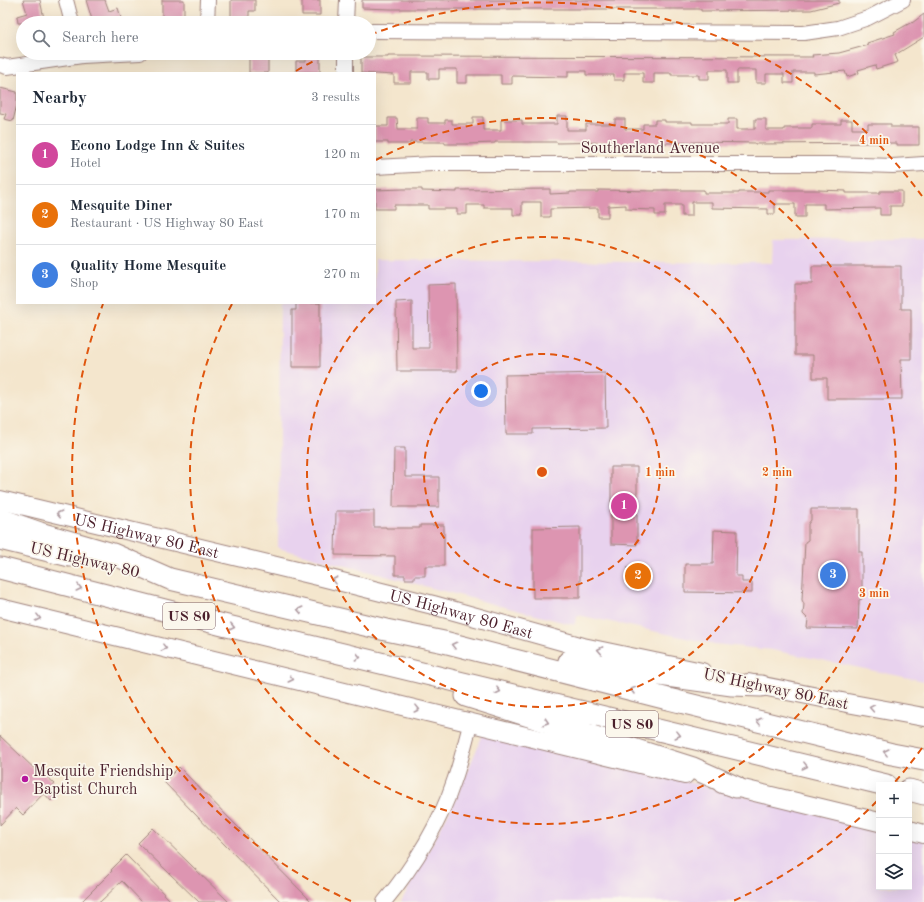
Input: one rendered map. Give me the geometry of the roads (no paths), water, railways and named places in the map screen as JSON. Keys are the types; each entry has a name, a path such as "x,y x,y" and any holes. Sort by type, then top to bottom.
{"highway":[{"path":"0,519 40,533 113,554 170,579"},
{"name":"US Highway 80","path":"0,539 170,579"},
{"name":"US 80","path":"0,568 216,623 876,783"},
{"name":"US 80","path":"170,579 492,654 892,754 924,760"},
{"path":"492,654 538,656 732,685 761,686"},
{"path":"378,662 414,680 693,768 736,787"},
{"path":"912,791 924,794"}],"main road":[{"name":"US Highway 80 East","path":"0,500 322,577 433,605 583,647 632,656 761,686 924,717"},
{"path":"0,608 876,821"},
{"path":"912,831 924,834"}],"street":[{"path":"66,0 70,16"},
{"path":"207,16 208,0"},
{"path":"346,0 346,16"},
{"path":"376,31 804,33 838,28 868,18 903,0"},
{"path":"0,65 7,67 50,60"},
{"path":"346,60 346,72"},
{"name":"Southerland Avenue","path":"376,167 432,164 832,164 893,166 924,164"},
{"path":"384,902 402,880 419,855 442,811 454,781 471,722"}],"place":[{"name":"Econo Lodge Inn & Suites","path":"624,506"},
{"name":"Quality Home Mesquite","path":"833,575"},
{"name":"Mesquite Diner","path":"638,576"},
{"name":"Mesquite Friendship Baptist Church","path":"25,779"}]}
